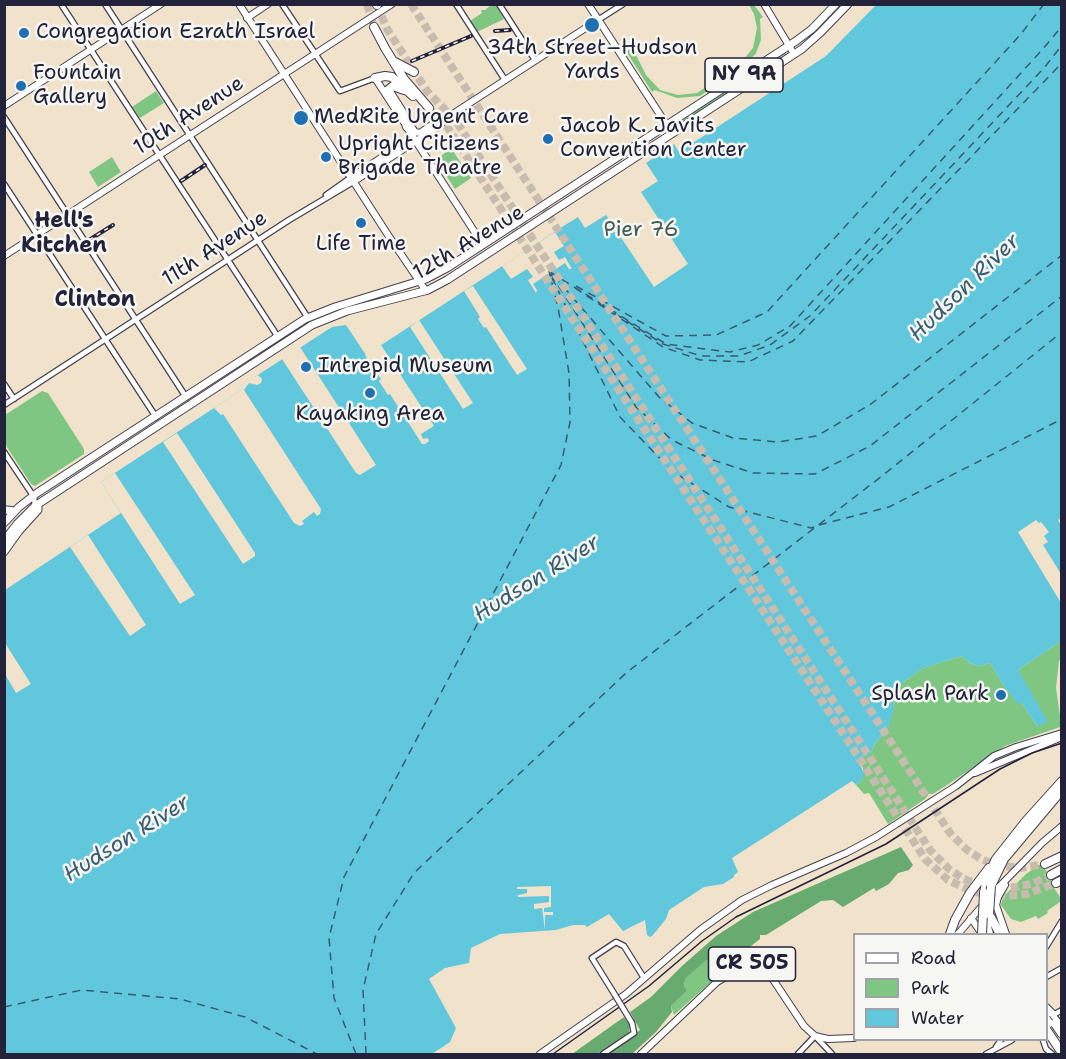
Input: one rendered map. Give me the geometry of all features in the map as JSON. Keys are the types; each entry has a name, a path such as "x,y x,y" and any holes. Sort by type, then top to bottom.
{"highway":[{"name":"12th Avenue","path":"4,522 33,496 308,318 335,307 419,282 442,271 809,31 836,4"},
{"name":"12th Avenue","path":"4,541 17,524 37,505 312,325 330,317 426,291 447,280 794,54 814,39 848,4"},
{"path":"374,27 392,60 429,108 392,78 385,76 375,78"},
{"path":"392,60 414,72"},
{"path":"406,127 402,112 389,94 389,89 392,86 408,92"},
{"path":"600,169 608,175"},
{"path":"570,188 571,199"},
{"path":"224,372 229,380"},
{"path":"4,552 38,510 37,505"},
{"path":"4,512 15,511"},
{"path":"950,933 972,889 1026,821 1060,786"},
{"path":"995,933 989,914 991,885 997,871 1060,786"},
{"path":"1045,864 1062,856"},
{"path":"982,933 984,893 987,878 994,863"},
{"path":"1051,875 1062,869"},
{"path":"984,904 989,933"},
{"path":"989,914 999,933"},
{"path":"1049,1021 1053,1021 1062,1034"},
{"path":"1049,1021 1062,1043"},
{"path":"1049,1021 1059,1054"},
{"path":"1047,1041 1059,1054"}],"main road":[{"path":"61,4 282,345"},
{"path":"105,4 308,318"},
{"path":"4,106 161,4"},
{"path":"239,4 426,291"},
{"path":"247,18 268,4"},
{"path":"282,4 340,91 375,78 406,127 415,137"},
{"name":"10th Avenue","path":"4,256 392,4"},
{"path":"456,4 505,80"},
{"path":"499,4 535,60"},
{"path":"588,4 672,133"},
{"name":"11th Avenue","path":"4,405 415,137 439,126 445,119 623,4"},
{"path":"764,4 794,54"},
{"path":"402,112 415,137 483,245"},
{"path":"4,117 191,404"},
{"path":"4,184 160,424"},
{"path":"4,384 14,399"},
{"path":"4,452 37,505"},
{"path":"540,1054 626,994 700,930 742,900 860,846 1005,751 1062,735"},
{"path":"969,776 1062,735"},
{"path":"1003,760 1006,755 1005,751"},
{"path":"959,933 1037,847 1062,826"},
{"path":"1005,933 996,902 1011,876"},
{"path":"984,904 1004,933"},
{"path":"971,918 981,933"},
{"path":"1048,945 1062,921"},
{"path":"603,1054 634,1033 632,1023 592,958 616,942 624,946 644,978"},
{"name":"CR 505","path":"641,1054 717,982 747,964 759,965 766,969 804,1026 832,1054"},
{"path":"1048,976 1062,968"},
{"path":"1062,1010 1049,1021 1062,1026"},
{"path":"798,1054 814,1036 828,1039 853,1038"},
{"path":"986,1054 1004,1041"}],"green space":[{"path":"496,5 504,19 477,32 470,21 482,13 481,10"},
{"path":"749,5 754,5 763,17 760,19 761,40 756,53 742,68 700,96 677,98 655,90 652,92 626,51 632,47 646,75 660,90 678,95 697,93 739,65 753,48 757,28"},
{"path":"786,51 786,54 677,127 674,124"},
{"path":"156,91 164,103 140,118 132,107"},
{"path":"451,148 471,178 455,189 436,160"},
{"path":"112,157 121,172 98,187 89,172"},
{"path":"42,391 48,393 84,449 84,454 35,486 31,484 5,444 5,415"},
{"path":"1061,641 1056,688 1060,727 1005,746 933,794 929,794 888,824 869,793 864,794 856,785 861,781 863,768 858,758 870,754 876,742 888,728 895,699 895,688 923,668 962,656 970,663 979,666 990,663 1004,686 1018,703 1021,702 1037,726 1041,723 1018,670"},
{"path":"901,847 913,865 909,870 898,873 889,884 876,891 874,888 843,907 833,900 821,901 766,935 760,935 760,939 751,946 742,959 732,961 720,954 707,960 685,979 684,986 687,991 671,1006 672,1012 656,1032 632,1054 608,1054 640,1030 630,1012 651,997 716,936 753,912"},
{"path":"1042,863 1060,897 1060,902 1038,919 1036,916 1021,922 1011,919 1001,905 1003,897 1026,874"},
{"path":"720,954 735,964 722,972 674,1015 671,1006 687,991 684,986 685,979 707,960"},
{"path":"624,1017 630,1026 629,1032 597,1054 572,1054"}],"water":[{"name":"Hudson River","path":"876,5 1061,5 1062,518 1058,520 1061,525 1061,574 1043,545 1048,542 1044,536 1049,532 1041,522 1036,520 1018,532 1061,603 1061,641 1018,670 1048,722 1037,726 1021,702 1018,704 1004,686 990,663 979,666 970,663 962,656 923,668 895,688 893,713 888,728 876,742 870,754 858,758 864,774 861,781 856,785 852,781 732,858 738,872 734,877 723,884 704,887 669,910 666,919 652,936 647,935 645,920 623,931 609,914 587,927 573,925 556,930 500,934 471,948 469,963 445,968 429,979 456,1028 450,1042 432,1054 5,1054 5,590 121,513 101,482 243,389 241,385 332,327 346,325 366,355 578,217 576,213 648,166 646,163 674,144 679,152 826,56"}],"pier":[{"name":"Pier 76","path":"643,163 646,163 658,181 641,192 688,264 654,287 606,215 585,228 574,211 644,165"},
{"path":"555,232 564,246 554,252 559,260 565,257 572,269 569,269 565,263 533,284 537,290 536,293 528,280 533,277 527,269 511,279 502,266"},
{"path":"473,286 527,369 517,375 486,327 484,328 478,319 480,317 464,291"},
{"path":"419,320 473,403 463,409 410,327"},
{"path":"381,345 434,426 421,434 423,439 428,438 429,441 425,444 422,444 390,394 388,395 379,381 381,379 365,355"},
{"path":"300,347 376,465 360,475 356,473 282,359"},
{"path":"258,375 262,379 261,383 257,385 249,383 244,390 321,509 320,514 317,516 314,512 302,521 304,524 300,526 294,523 223,414 221,415 214,408 243,389 241,385"},
{"path":"177,433 255,553 255,556 243,564 163,442"},
{"path":"115,473 195,595 180,604 101,482"},
{"path":"88,535 146,625 130,636 70,547"},
{"path":"5,643 31,684 16,693 5,674"},
{"path":"551,886 551,907 544,908 544,912 553,912 553,915 545,915 545,930 542,908 534,909 534,904 549,902 549,896 518,897 518,895 527,893 527,889 517,889 517,887"}],"ferry route":[{"path":"576,286 666,336 716,335 767,312 1021,34 1044,4"},
{"path":"550,272 666,344 730,352 758,345 790,326 1062,26"},
{"path":"603,306 663,344 701,356 739,356 770,345 810,316 1044,68 1062,45"},
{"path":"575,288 663,347 700,360 748,362 793,341 1062,63"},
{"path":"554,276 659,397 692,423 733,438 778,442 817,436 871,404 1062,255"},
{"path":"356,1054 334,998 329,938 344,877 561,465 570,422 569,373 558,307 549,271"},
{"path":"551,274 636,407 672,440 713,460 753,473 815,474 870,446 1062,296"},
{"path":"552,278 620,417 672,471 729,507 814,527"},
{"path":"366,1054 363,990 376,934 414,873 626,673 882,476 1062,332"},
{"path":"819,525 889,507 1062,419"},
{"path":"4,1007 82,990 180,999 245,1017 317,1054"}],"tunnel":[{"path":"367,4 374,27"},
{"path":"411,4 950,833 967,850 997,865 1021,868 1045,864"},
{"path":"377,5 387,29 427,91 456,121 930,850 949,869 964,879 981,885 999,888 1017,887 1034,883 1051,875"},
{"path":"429,108 448,128 925,859 948,880 986,895 1027,894 1056,883"}],"tram line":[{"path":"553,1054 649,986 702,941 736,917 886,844 1000,769 1032,753 1062,743"}],"railway":[{"path":"495,31 510,30"},
{"path":"412,61 471,36"},
{"path":"181,181 205,165"},
{"path":"89,240 113,225"}],"place":[{"name":"34th Street–Hudson Yards","path":"592,25"},
{"name":"Congregation Ezrath Israel","path":"24,33"},
{"name":"Fountain Gallery","path":"21,86"},
{"name":"MedRite Urgent Care","path":"301,118"},
{"name":"Jacob K. Javits Convention Center","path":"548,139"},
{"name":"Upright Citizens Brigade Theatre","path":"326,157"},
{"name":"Life Time","path":"361,223"},
{"name":"Intrepid Museum","path":"306,367"},
{"name":"Kayaking Area","path":"370,393"},
{"name":"Splash Park","path":"1001,695"}],"district":[{"name":"Hell's Kitchen","path":"64,234"},
{"name":"Clinton","path":"95,300"}]}
